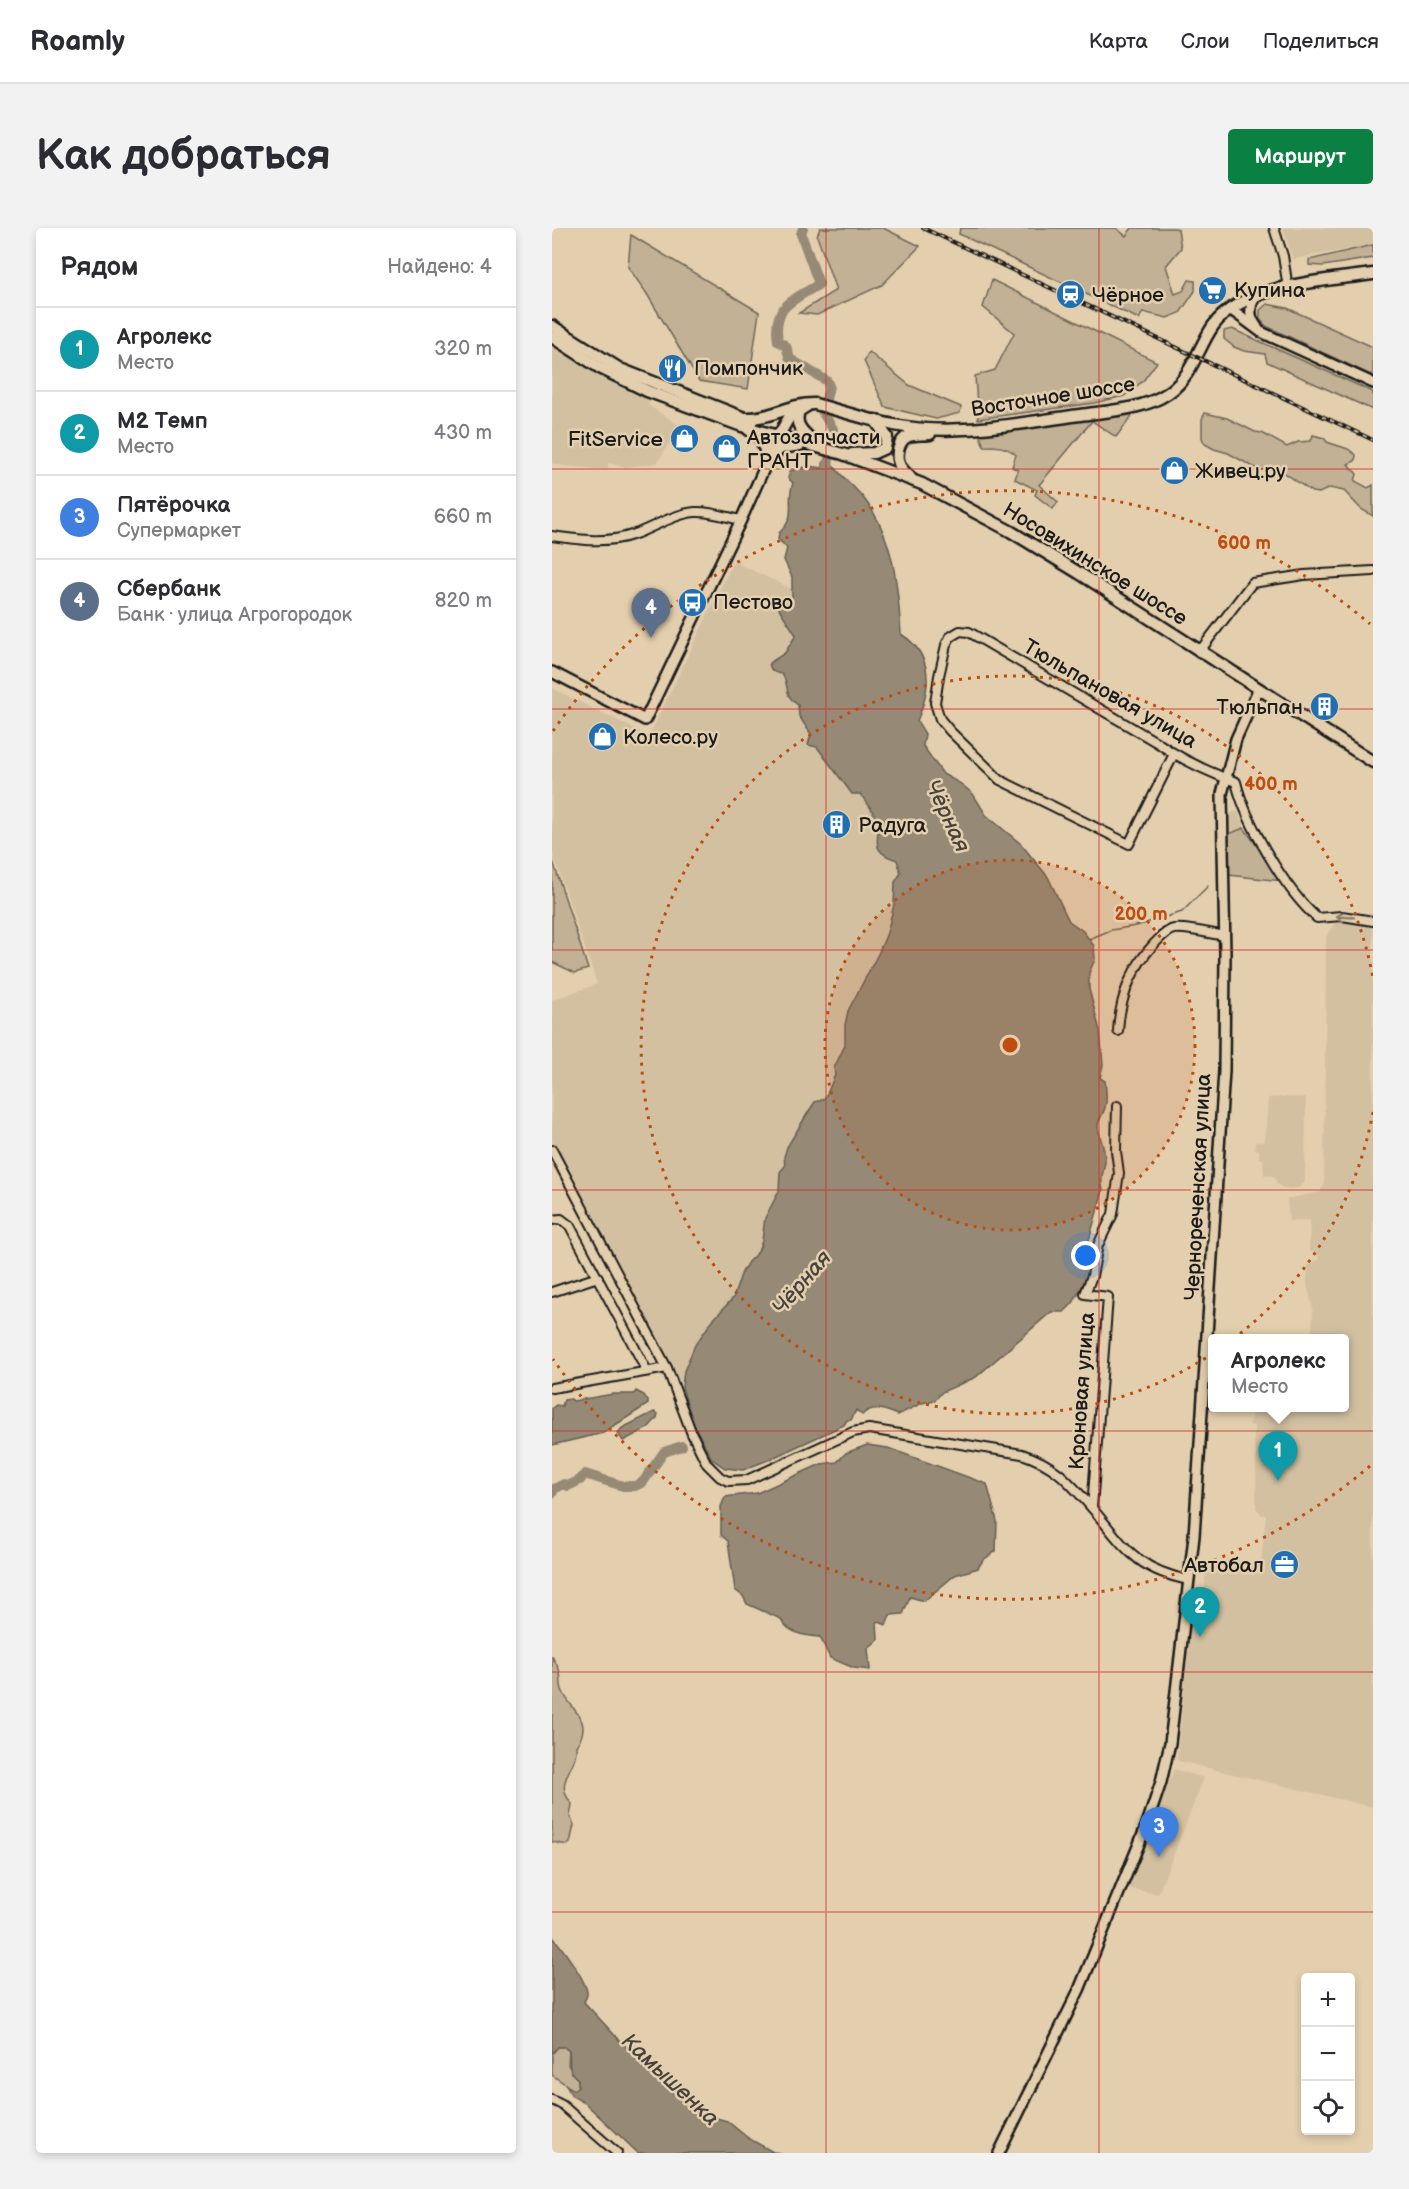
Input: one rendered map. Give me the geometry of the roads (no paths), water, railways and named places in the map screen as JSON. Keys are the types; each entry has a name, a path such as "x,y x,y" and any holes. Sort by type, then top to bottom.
{"main road":[{"name":"Восточное шоссе","path":"744,422 795,407 816,405 918,428 961,430 1126,408 1162,397 1179,384 1211,329 1230,309 1255,296 1373,273"},
{"path":"552,326 620,369 744,422 761,440 768,459 776,451 788,445 818,446"},
{"path":"552,337 600,368 632,385 744,422"},
{"path":"816,405 801,409 797,419 801,430 818,446"},
{"path":"779,435 795,407"},
{"path":"843,454 870,454 885,448 887,437 875,420"},
{"name":"Носовихинское шоссе","path":"744,422 843,454 912,480 988,519 1058,560 1373,762"},
{"path":"912,480 898,463 897,455 902,441 910,436 951,433 961,430"}],"street":[{"path":"1274,228 1283,256 1288,288"},
{"path":"1255,296 1250,311 1252,320 1261,332"},
{"path":"1230,309 1261,332 1373,383"},
{"path":"552,672 645,720 779,435"},
{"path":"552,536 592,541 626,537 678,516 698,512 741,520"},
{"path":"1200,652 1252,583 1304,574 1373,571"},
{"name":"Тюльпановая улица","path":"1174,754 1129,844 1000,780 950,731 940,719 935,703 946,645 956,632 969,632 1174,754 1236,782"},
{"name":"Чернореченская улица","path":"999,2153 1058,2037 1083,1980 1146,1827 1167,1762 1173,1728 1194,1536 1224,1071 1225,936 1221,806 1225,778 1239,729 1258,690"},
{"path":"1230,759 1245,813 1296,897 1317,918 1342,916 1373,921"},
{"path":"1118,1031 1120,1009 1132,975 1146,952 1161,936 1174,929 1225,936"},
{"name":"Кроновая улица","path":"1092,1508 1108,1298 1085,1294 1092,1276 1098,1245 1113,1214 1119,1173 1116,1151 1117,1106"},
{"path":"552,1150 667,1368 692,1434 707,1464 720,1477 728,1481 747,1480 853,1432 869,1429 1022,1454 1047,1464 1063,1475 1138,1560 1168,1574 1189,1580"},
{"path":"552,1220 561,1219 570,1226 646,1371"},
{"path":"552,1293 598,1277"},
{"path":"552,1388 667,1368"},
{"path":"552,2100 574,2115 617,2153"}],"water":[{"path":"828,458 836,470 865,500 875,515 888,547 896,581 901,634 912,642 919,652 927,673 925,697 917,721 925,734 923,746 943,774 973,794 986,815 1021,844 1048,877 1069,921 1083,931 1094,946 1095,959 1089,973 1089,989 1100,1031 1103,1065 1100,1078 1105,1081 1106,1093 1106,1105 1098,1126 1105,1157 1103,1190 1089,1240 1090,1272 1073,1303 1064,1312 1051,1312 976,1377 942,1392 935,1400 922,1403 898,1415 875,1409 862,1415 856,1410 851,1420 847,1420 844,1425 743,1470 725,1468 712,1459 693,1423 682,1387 684,1371 695,1345 712,1321 733,1298 742,1272 758,1252 765,1218 779,1191 780,1172 785,1166 784,1157 787,1147 815,1102 824,1099 827,1094 835,1075 834,1068 845,1045 848,1011 887,933 894,905 895,882 901,873 897,860 887,856 878,847 877,822 868,804 860,794 852,794 817,747 808,745 811,734 799,716 798,705 788,694 782,674 773,671 769,663 785,653 796,635 778,607 792,597 792,577 784,560 787,548 778,539 790,515 793,483 788,478 790,471 808,466 823,468 823,463"},
{"path":"636,1391 644,1395 648,1404 603,1433 552,1445 552,1408 556,1405 562,1406 564,1400 634,1394"},
{"path":"654,1412 658,1414 657,1418 648,1428 623,1441 618,1433 622,1428"},
{"path":"867,1445 888,1448 987,1484 997,1521 996,1551 983,1560 978,1568 955,1575 924,1601 910,1597 903,1614 890,1615 886,1625 877,1621 878,1640 868,1648 870,1670 854,1668 830,1658 820,1637 793,1631 781,1619 747,1604 743,1596 735,1590 728,1541 721,1535 721,1507 725,1497 757,1493 821,1464 837,1462 846,1453"},
{"path":"552,1936 583,1980 587,1994 584,2002 621,2042 663,2080 671,2092 706,2115 727,2121 748,2138 773,2152 781,2153 638,2153 585,2103 572,2096 567,2087 574,2090 578,2086 578,2079 570,2070 569,2051 564,2047 558,2047 553,2053 552,2051"}],"waterway":[{"name":"Чёрная","path":"803,228 801,234 819,284 786,305 778,319 778,341 786,346 790,359 827,381 829,386 823,413 833,429 827,473"},
{"path":"1089,939 1111,930 1136,926 1182,912 1208,886"},
{"name":"Чёрная","path":"552,1494 554,1489 564,1484 568,1486 580,1480 585,1474 623,1486 635,1486 643,1482 664,1452 682,1446"}],"railway":[{"path":"923,228 1373,440"}],"place":[{"name":"Купина","path":"1213,290"},
{"name":"Чёрное","path":"1071,295"},
{"name":"Помпончик","path":"673,368"},
{"name":"FitService","path":"684,439"},
{"name":"Автозапчасти ГРАНТ","path":"726,449"},
{"name":"Живец.ру","path":"1174,471"},
{"name":"Пестово","path":"692,602"},
{"name":"Сбербанк","path":"651,638"},
{"name":"Тюльпан","path":"1324,707"},
{"name":"Колесо.ру","path":"602,737"},
{"name":"Радуга","path":"837,825"},
{"name":"Агролекс","path":"1278,1481"},
{"name":"Автобал","path":"1285,1565"},
{"name":"М2 Темп","path":"1200,1637"},
{"name":"Пятёрочка","path":"1159,1857"}],"water label":[{"name":"Камышенка","path":"670,2080"}]}
